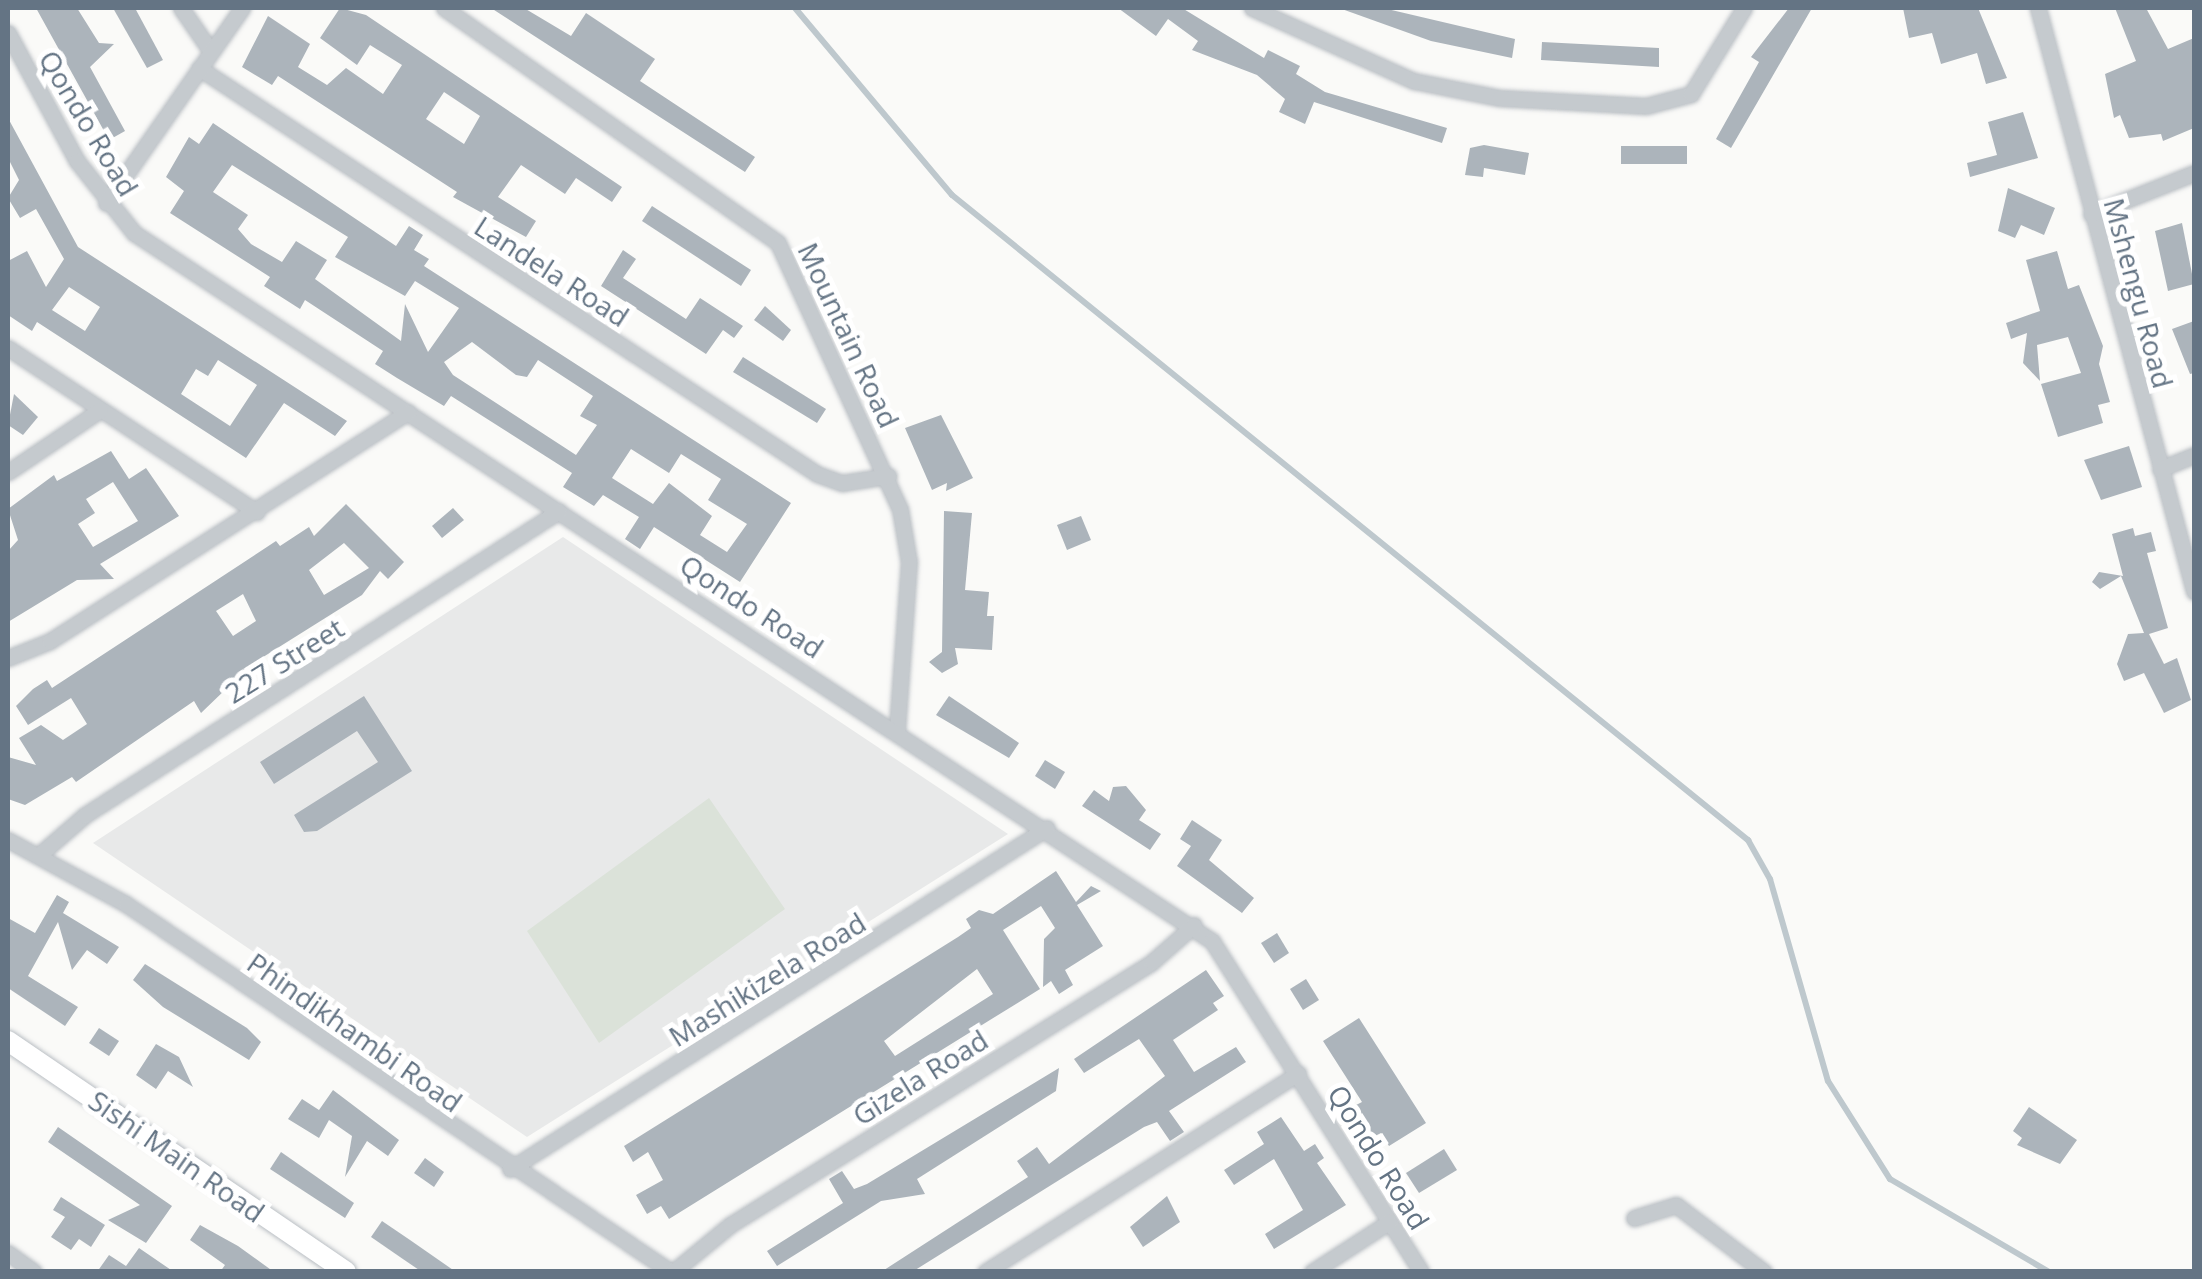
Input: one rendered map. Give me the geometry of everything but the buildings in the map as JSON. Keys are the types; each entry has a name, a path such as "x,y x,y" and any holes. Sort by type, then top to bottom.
{"street":[{"path":"180,8 210,50"},
{"path":"106,203 242,8"},
{"name":"Mountain Road","path":"444,8 778,243 888,476 909,562 898,731"},
{"path":"1252,8 1414,81 1500,98 1646,106 1691,94 1744,8"},
{"name":"Mshengu Road","path":"2038,8 2194,591"},
{"name":"Qondo Road","path":"8,33 106,203 134,233 1194,926 1224,955 1421,1272"},
{"name":"Landela Road","path":"199,68 817,474 842,484 888,476"},
{"path":"2091,214 2194,173"},
{"path":"8,348 257,512"},
{"path":"8,472 100,410"},
{"path":"8,658 50,641 408,412"},
{"path":"2160,470 2194,455"},
{"name":"227 Street","path":"39,855 84,815 558,511"},
{"name":"Mashikizela Road","path":"510,1169 1047,828"},
{"name":"Phindikhambi Road","path":"8,840 126,904 510,1169 672,1272"},
{"name":"Gizela Road","path":"672,1272 730,1225 1152,962 1194,926"},
{"name":"Sishi Main Road","path":"8,1041 346,1272"},
{"path":"985,1272 1298,1074"},
{"path":"1634,1218 1676,1205 1764,1272"},
{"path":"1312,1272 1389,1222"},
{"path":"8,1254 34,1272"}],"shaded area":[{"path":"563,537 1008,834 527,1137 93,843"},
{"path":"709,798 785,909 599,1043 527,931"}],"waterway":[{"path":"795,8 952,195 1748,840 1770,879 1828,1081 1890,1179 2049,1272"}]}
